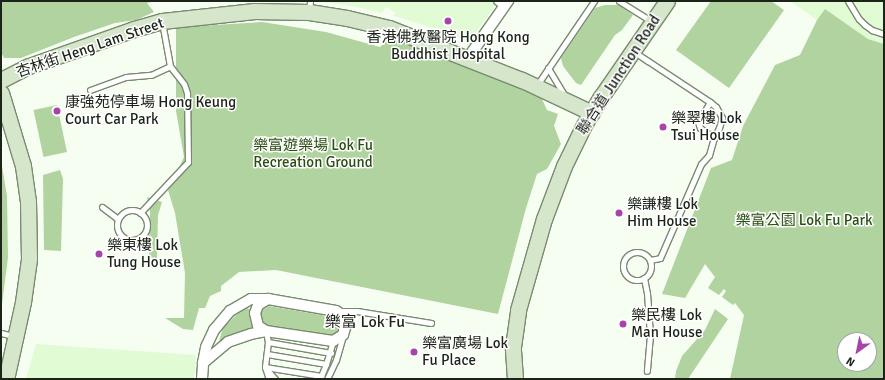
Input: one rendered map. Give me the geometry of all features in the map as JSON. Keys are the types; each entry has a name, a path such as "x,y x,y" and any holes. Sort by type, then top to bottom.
{"main road":[{"name":"聯合道 Junction Road","path":"516,379 513,347 515,328 529,267 544,219 564,166 592,113 632,51 667,1"},
{"name":"杏林街 Heng Lam Street","path":"1,80 29,66 134,29 162,22 309,6 348,18 389,28 536,86 592,113"},
{"path":"1,93 23,166 28,201 29,259 16,337 6,379"}],"street":[{"path":"468,58 502,3"},
{"path":"202,379 203,363 206,347 214,330 230,311 251,299 268,299 336,311 342,315 345,320 346,325 343,335 333,341 266,331 251,334 228,342 203,363"},
{"path":"266,331 258,326 255,313 258,306 268,299"}],"lane":[{"path":"536,86 594,1"},
{"path":"619,1 652,22"},
{"path":"848,1 859,19 865,25 872,30 884,34"},
{"path":"140,213 188,162 187,93 184,84 170,66 162,22"},
{"path":"632,51 710,102 720,112 722,118 709,155 701,164 660,258 650,260"},
{"path":"90,90 126,77 151,75 170,66"},
{"path":"548,68 568,101"},
{"path":"710,102 698,122 700,128 714,138"},
{"path":"102,207 118,219"},
{"path":"128,210 140,213 147,221 147,227 143,236 138,239 128,240 119,234 116,224 118,219 128,210"},
{"path":"638,252 647,256 650,260 651,268 644,278 639,280 630,278 624,271 623,261 629,254 638,252"},
{"path":"644,278 650,335 647,371"},
{"path":"336,311 357,311 431,323"},
{"path":"266,331 268,342 265,367 269,379"},
{"path":"1,333 16,337"},
{"path":"327,379 336,360 343,335"},
{"path":"265,367 319,378 331,353 333,341"},
{"path":"268,342 331,353"},
{"path":"266,354 326,364"},
{"path":"265,367 275,379"}],"shaded area":[{"name":"香港佛教醫院 Hong Kong Buddhist Hospital","path":"319,1 499,1 469,42 439,30 394,16 396,13 386,7 382,13 357,7"},
{"path":"790,1 884,1 884,44 868,39 825,9 817,20"},
{"path":"36,344 196,355 194,379 26,379"}],"green space":[{"path":"1,1 154,1 147,3 154,12 136,20 115,23 74,37 21,58 4,58 1,52"},
{"path":"711,1 771,1 784,10 729,88 676,50"},
{"path":"605,5 619,5 633,15 622,30 615,35 581,85 576,83 563,66 561,58 595,8"},
{"name":"樂富公園 Lok Fu Park","path":"825,9 868,39 884,44 884,379 730,379 744,315 735,303 733,305 722,297 726,291 724,289 719,295 708,288 715,277 705,264 685,298 662,294 711,168 732,160 743,126 775,65 800,55 817,20"},
{"name":"樂富遊樂場 Lok Fu Recreation Ground","path":"193,10 198,26 262,22 326,32 380,47 393,36 424,32 459,49 473,69 509,77 542,99 547,110 558,114 554,126 561,144 547,169 537,174 526,208 498,314 276,270 239,272 221,286 221,291 210,296 205,308 199,308 193,330 183,329 165,318 184,318 185,273 175,213 168,190 184,157 176,111 176,27"},
{"path":"57,105 67,152 44,157 34,110"},
{"path":"1,160 7,196 8,257 1,312"},
{"path":"60,170 63,179 61,251 44,250 43,175"},
{"path":"147,197 162,202 158,215 157,261 149,255 150,212"},
{"path":"269,306 333,317 339,321 340,329 337,333 330,335 268,326 261,321 260,315 262,310"},
{"path":"247,308 252,310 251,319 255,331 236,334 219,341 223,328 240,311"},
{"path":"715,309 728,319 688,379 675,379 676,371 682,356 705,330"}],"place":[{"name":"香港佛教醫院 Hong Kong Buddhist Hospital","path":"448,21"},
{"name":"康強苑停車場 Hong Keung Court Car Park","path":"57,111"},
{"name":"樂翠樓 Lok Tsui House","path":"663,127"},
{"name":"樂謙樓 Lok Him House","path":"619,213"},
{"name":"樂東樓 Lok Tung House","path":"99,254"},
{"name":"樂民樓 Lok Man House","path":"623,324"},
{"name":"樂富廣場 Lok Fu Place","path":"414,352"}],"district":[{"name":"樂富 Lok Fu","path":"365,322"}]}
